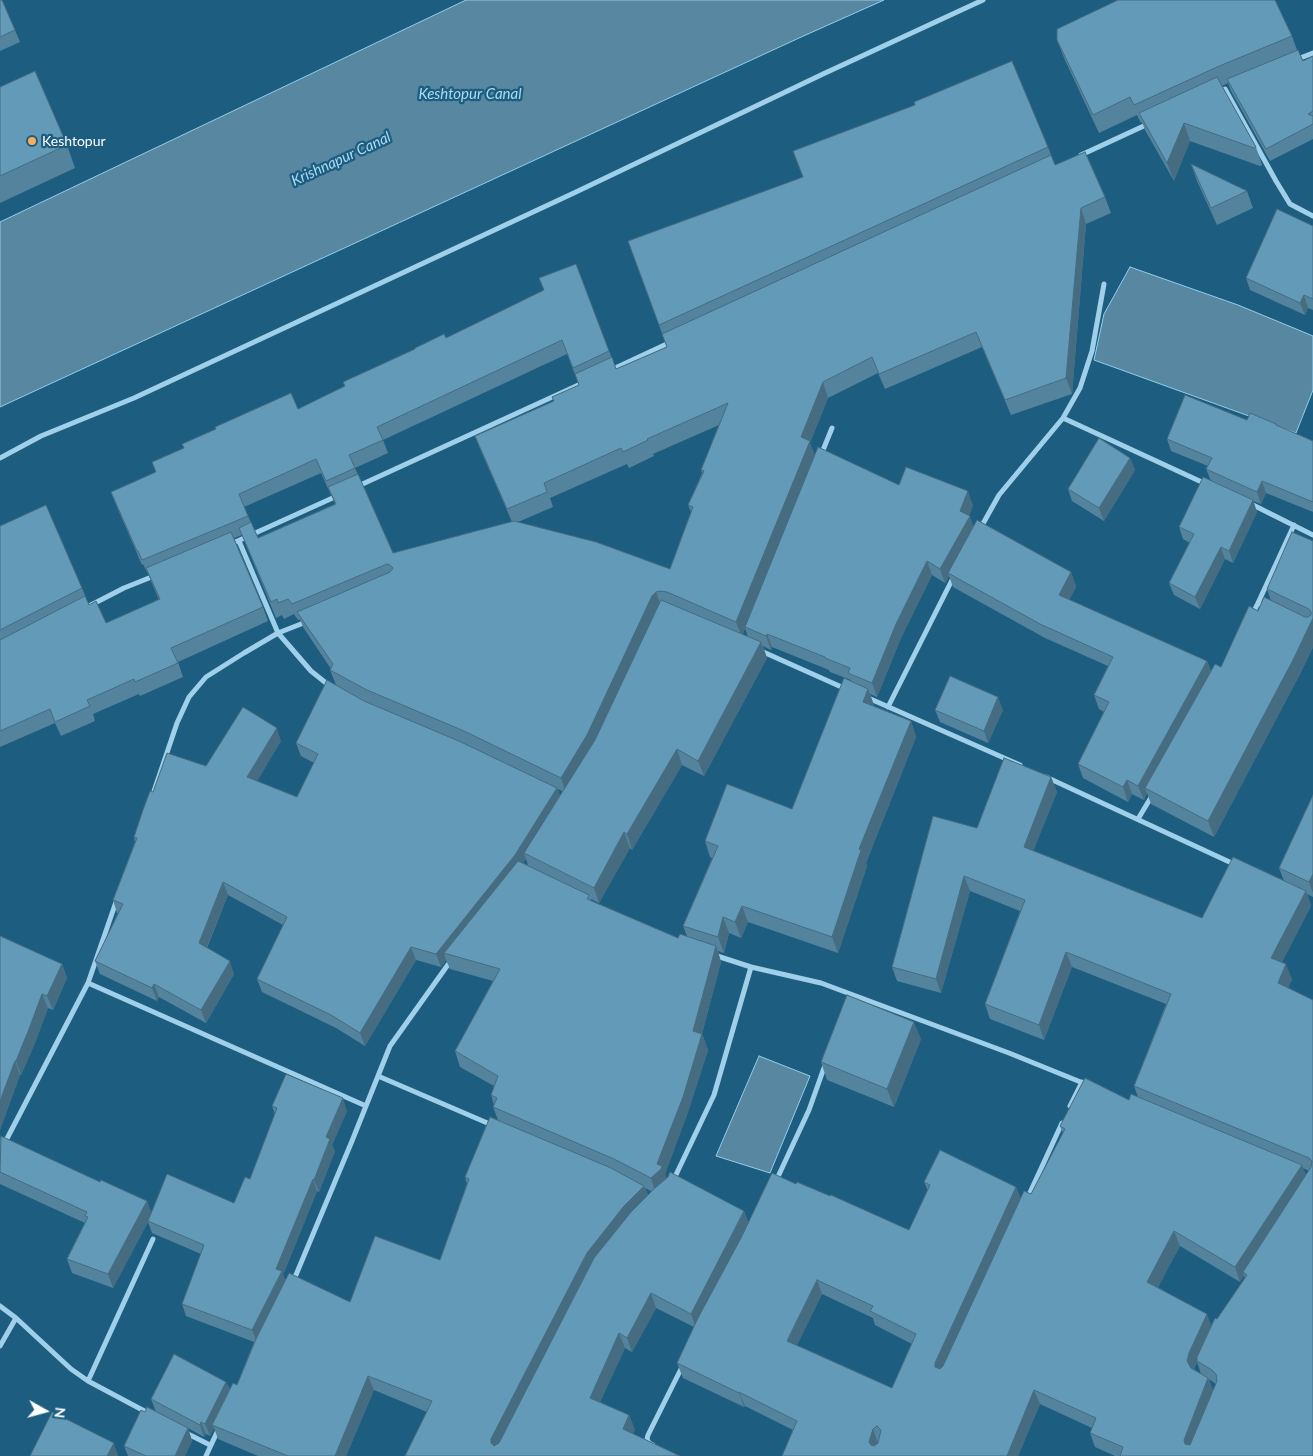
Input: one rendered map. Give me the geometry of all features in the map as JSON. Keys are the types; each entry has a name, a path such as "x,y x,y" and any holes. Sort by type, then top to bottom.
{"street":[{"path":"0,458 41,436 134,398 983,0"},
{"path":"1287,64 1313,53"},
{"path":"1216,93 1234,85"},
{"path":"1225,89 1290,204 1313,216"},
{"path":"1072,159 1153,122"},
{"path":"976,537 999,495 1063,418 1080,388 1092,351 1104,284"},
{"path":"601,375 674,341"},
{"path":"348,492 592,379"},
{"path":"1063,418 1214,487"},
{"path":"818,464 832,428"},
{"path":"221,548 339,496"},
{"path":"1250,504 1313,534"},
{"path":"1249,620 1294,525"},
{"path":"239,541 278,633 311,671 339,692"},
{"path":"888,707 957,571"},
{"path":"88,607 124,588 159,574"},
{"path":"1258,603 1267,608"},
{"path":"148,807 177,723 189,697 206,677 278,633 314,618"},
{"path":"753,647 850,690"},
{"path":"858,694 1029,769"},
{"path":"1038,773 1243,869"},
{"path":"1138,819 1158,785"},
{"path":"0,1152 88,983 120,890"},
{"path":"290,1287 390,1046 457,952"},
{"path":"706,952 752,967 821,983 1090,1086"},
{"path":"670,1188 714,1095 752,967"},
{"path":"88,983 366,1106"},
{"path":"848,1003 851,994"},
{"path":"773,1186 809,1110 828,1056"},
{"path":"378,1076 494,1126"},
{"path":"1069,1109 1082,1082"},
{"path":"1023,1208 1065,1118"},
{"path":"88,1381 153,1239"},
{"path":"0,1306 16,1318 71,1369 88,1381 158,1418"},
{"path":"0,1346 16,1318"},
{"path":"656,1446 649,1443 648,1435 684,1364"},
{"path":"206,1456 219,1428"},
{"path":"184,1432 210,1445"}],"water":[{"name":"Keshtopur Canal","path":"466,0 884,0 0,407 0,222"},
{"path":"1130,267 1238,305 1313,336 1313,390 1296,433 1094,360 1104,314"},
{"path":"759,1056 810,1076 770,1173 716,1156"}],"building":[{"path":"0,0 2,0 15,30 0,37"},
{"path":"1118,0 1275,0 1292,36 1217,67 1134,105 1130,97 1093,115 1057,40 1057,29"},
{"path":"1298,50 1303,61 1313,56 1313,111 1308,114 1313,116 1313,124 1266,149 1227,79"},
{"path":"1012,61 1048,147 659,325 628,241 803,177 793,151 915,105 914,102"},
{"name":"Keshtopur","path":"35,71 67,145 0,176 0,87"},
{"path":"1217,77 1256,147 1254,148 1184,123 1167,163 1139,113"},
{"path":"1085,152 1105,197 1081,208 1066,378 1005,400 976,332 879,374 872,357 823,382 801,437 810,441 736,622 667,592 656,592 652,596 587,735 561,778 464,731 367,690 330,670 333,664 297,612 390,572 393,568 390,565 387,564 292,604 288,599 278,603 277,599 271,602 239,528 251,522 258,538 336,504 328,487 358,474 393,553 514,521 596,542 670,569 693,507 688,505 704,471 701,470 728,403 647,439 623,452 621,448 544,483 547,492 507,509 475,436 554,401 552,397 579,385 575,374 612,357 616,369 667,347 662,334 1051,155 1055,165"},
{"path":"1191,164 1247,191 1211,208"},
{"path":"1277,209 1313,226 1313,299 1304,295 1300,303 1246,278"},
{"path":"576,264 609,351 573,368 562,340 377,427 383,440 349,455 355,468 326,481 316,459 239,494 248,516 142,560 111,492 156,472 152,462 184,448 182,444 216,429 215,427 291,393 298,409 345,386 343,382 444,334 446,338 544,290 539,278"},
{"path":"1185,395 1247,420 1250,413 1313,441 1313,502 1262,481 1257,492 1206,469 1212,458 1167,439"},
{"path":"1099,438 1130,458 1099,508 1068,489"},
{"path":"818,447 899,485 906,467 968,491 960,511 970,516 940,569 927,561 896,624 872,683 848,673 850,668 745,627"},
{"path":"1203,477 1253,500 1229,551 1221,547 1195,597 1169,583 1194,534 1179,527"},
{"path":"46,505 82,588 0,630 0,526"},
{"path":"977,520 1071,572 1059,595 1207,661 1138,786 1127,780 1123,787 1078,764 1109,702 1094,695 1113,657 1040,624 948,573"},
{"path":"231,532 263,607 171,648 178,663 135,682 134,679 87,700 90,706 55,722 50,709 0,731 0,640 85,596 89,605 96,601 106,623 160,599 146,568"},
{"path":"1292,532 1313,541 1313,618 1294,658 1208,821 1145,788 1215,664 1221,667 1249,606 1258,611 1264,597 1305,617 1311,615 1309,609 1267,589"},
{"path":"661,600 761,642 698,761 677,749 627,834 624,832 594,888 524,853 595,740"},
{"path":"950,676 998,697 984,731 935,710"},
{"path":"844,678 868,689 863,702 911,721 859,849 861,850 832,937 742,906 735,922 723,917 718,937 683,926 718,846 705,841 727,784 792,809"},
{"path":"327,680 364,701 461,742 557,788 515,855 436,954 411,947 360,1033 331,1015 257,979 287,917 223,882 199,943 230,961 201,1010 154,984 152,988 95,961 123,904 113,900 137,838 134,837 143,810 150,791 153,792 167,753 206,766 243,707 277,728 247,777 297,797 318,754 296,743"},
{"path":"1004,758 1051,777 1024,847 1202,918 1233,857 1306,891 1271,958 1286,964 1278,983 1313,1000 1313,1456 1120,1456 1123,1447 1090,1433 1096,1418 1034,1390 1007,1456 782,1456 797,1421 677,1363 772,1173 796,1184 797,1182 831,1195 909,1230 930,1185 924,1182 940,1150 1016,1187 935,1363 935,1367 940,1369 1024,1191 1031,1194 1065,1129 1060,1126 1085,1078 1129,1100 1131,1094 1302,1165 1235,1267 1174,1231 1147,1282 1207,1314 1187,1361 1191,1368 1208,1378 1184,1440 1185,1444 1190,1445 1217,1381 1216,1374 1197,1361 1197,1357 1215,1318 1217,1319 1247,1275 1243,1272 1311,1167 1312,1161 1309,1158 1134,1086 1171,994 1066,952 1039,1025 985,1004 1025,900 964,876 936,979 892,967 933,816 977,828","holes":["817,1280 873,1306 870,1311 916,1334 892,1388 787,1341","877,1426 881,1430 878,1443 874,1446 869,1442 873,1429"]},
{"path":"1313,795 1313,874 1309,882 1279,868"},
{"path":"518,861 589,895 587,899 678,938 680,934 716,946 693,1031 702,1034 683,1097 657,1164 662,1166 661,1169 651,1178 614,1159 493,1107 497,1098 491,1095 498,1076 455,1051 500,969 444,953"},
{"path":"0,936 62,964 47,996 42,994 0,1101"},
{"path":"847,995 914,1022 887,1089 821,1062"},
{"path":"286,1074 343,1098 326,1137 330,1139 314,1180 276,1269 282,1271 252,1330 182,1304 204,1245 148,1221 167,1174 234,1203 245,1177 250,1179 277,1108 272,1106"},
{"path":"490,1117 611,1168 644,1186 624,1206 587,1253 491,1439 491,1443 494,1446 499,1443 594,1258 631,1212 668,1177 670,1172 744,1211 691,1314 651,1293 627,1338 619,1333 590,1398 629,1415 623,1429 680,1456 405,1456 432,1401 368,1376 335,1456 288,1456 212,1425 233,1383 237,1385 256,1339 289,1273 350,1302 375,1236 440,1260 469,1179 465,1177"},
{"path":"1,1136 100,1182 101,1180 147,1201 108,1274 67,1259 88,1217 85,1216 87,1212 0,1172"},
{"path":"174,1354 226,1382 205,1424 201,1422 200,1425 151,1399"},
{"path":"147,1407 188,1428 175,1456 146,1456 124,1446 141,1410 145,1412"},
{"path":"52,1412 114,1443 107,1456 30,1456"}],"place":[{"name":"Keshtopur","path":"32,141"}],"water label":[{"name":"Krishnapur Canal","path":"341,159"}]}
